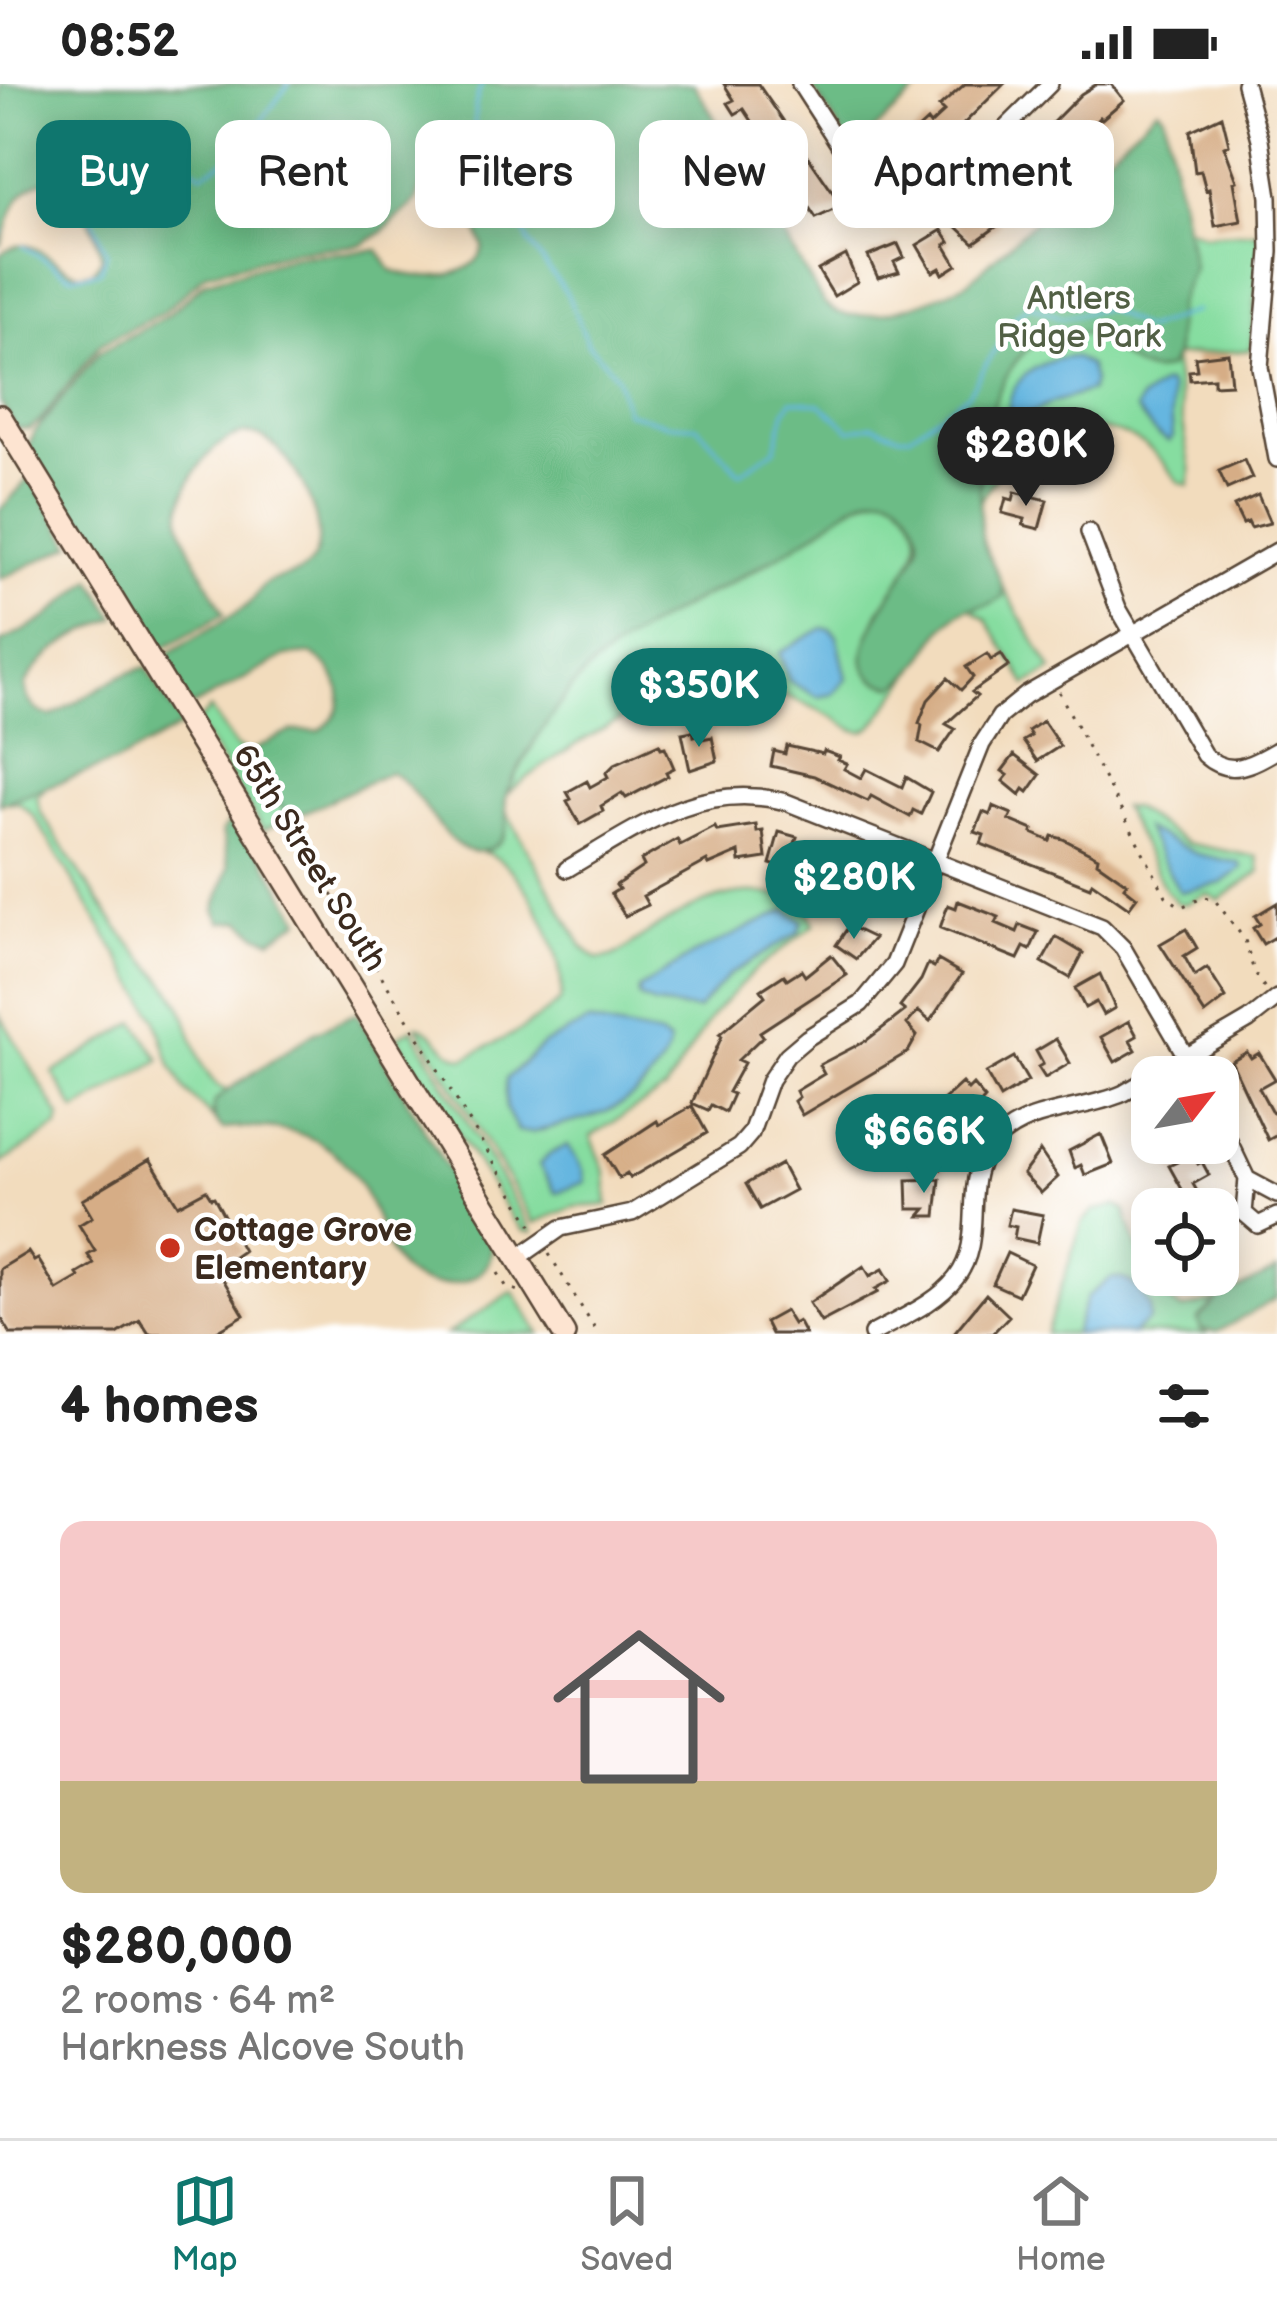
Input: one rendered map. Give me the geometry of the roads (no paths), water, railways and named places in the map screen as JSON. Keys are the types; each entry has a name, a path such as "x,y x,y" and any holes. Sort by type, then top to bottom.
{"street":[{"path":"800,84 873,196 908,208 933,200 1050,84"},
{"path":"1245,84 1269,197 1269,268 1260,367 1277,459"},
{"name":"65th Street South","path":"0,416 564,1334"},
{"path":"1089,532 1106,584 1132,634 1210,761 1239,768 1277,750"},
{"path":"518,1258 561,1228 628,1215 740,1148 754,1127 767,1086 787,1055 851,1012 887,975 908,936 977,757 996,721 1020,699 1277,551"},
{"path":"567,869 675,808 710,797 739,795 786,802 1083,917 1108,932 1123,948 1186,1056 1258,1014 1273,995"},
{"path":"872,1334 940,1294 959,1274 974,1238 975,1177 996,1140 1039,1115 1117,1096 1131,1088"},
{"path":"1239,1161 1247,1178 1277,1195"},
{"path":"1247,1178 1242,1206 1247,1219 1262,1225 1277,1216"}],"water":[{"path":"1074,357 1089,366 1090,391 1022,418 1009,415 1013,391 1028,373"},
{"path":"1162,384 1170,389 1173,437 1169,442 1136,410 1140,400"},
{"path":"823,628 837,636 847,679 833,694 818,697 789,681 779,653"},
{"path":"1145,829 1197,854 1239,863 1242,868 1222,883 1180,892"},
{"path":"786,910 803,921 799,932 729,975 697,1010 654,1005 639,997 639,989 692,955"},
{"path":"588,1022 660,1036 669,1043 665,1057 640,1091 612,1109 531,1133 518,1131 506,1109 506,1079 544,1044"},
{"path":"568,1145 585,1182 556,1193 539,1165"},
{"path":"1111,1278 1124,1279 1131,1283 1131,1296 1143,1296 1150,1307 1149,1320 1132,1334 1074,1334 1087,1297"}],"waterway":[{"path":"23,246 71,276 100,272 107,253 92,216 88,184 101,137 125,120 143,119 151,135 202,174 237,153 289,84"},
{"path":"482,84 475,111 477,136 503,180 503,202 515,210 529,243 567,294 588,344 617,376 626,412 668,424 697,426 740,473 775,449 792,400 821,404 850,430 873,425 910,435 968,394 1017,315 1030,305 1062,318 1105,309 1145,329 1196,311"}],"place":[{"name":"Cottage Grove Elementary","path":"170,1248"}],"park label":[{"name":"Antlers Ridge Park","path":"1079,316"}]}
